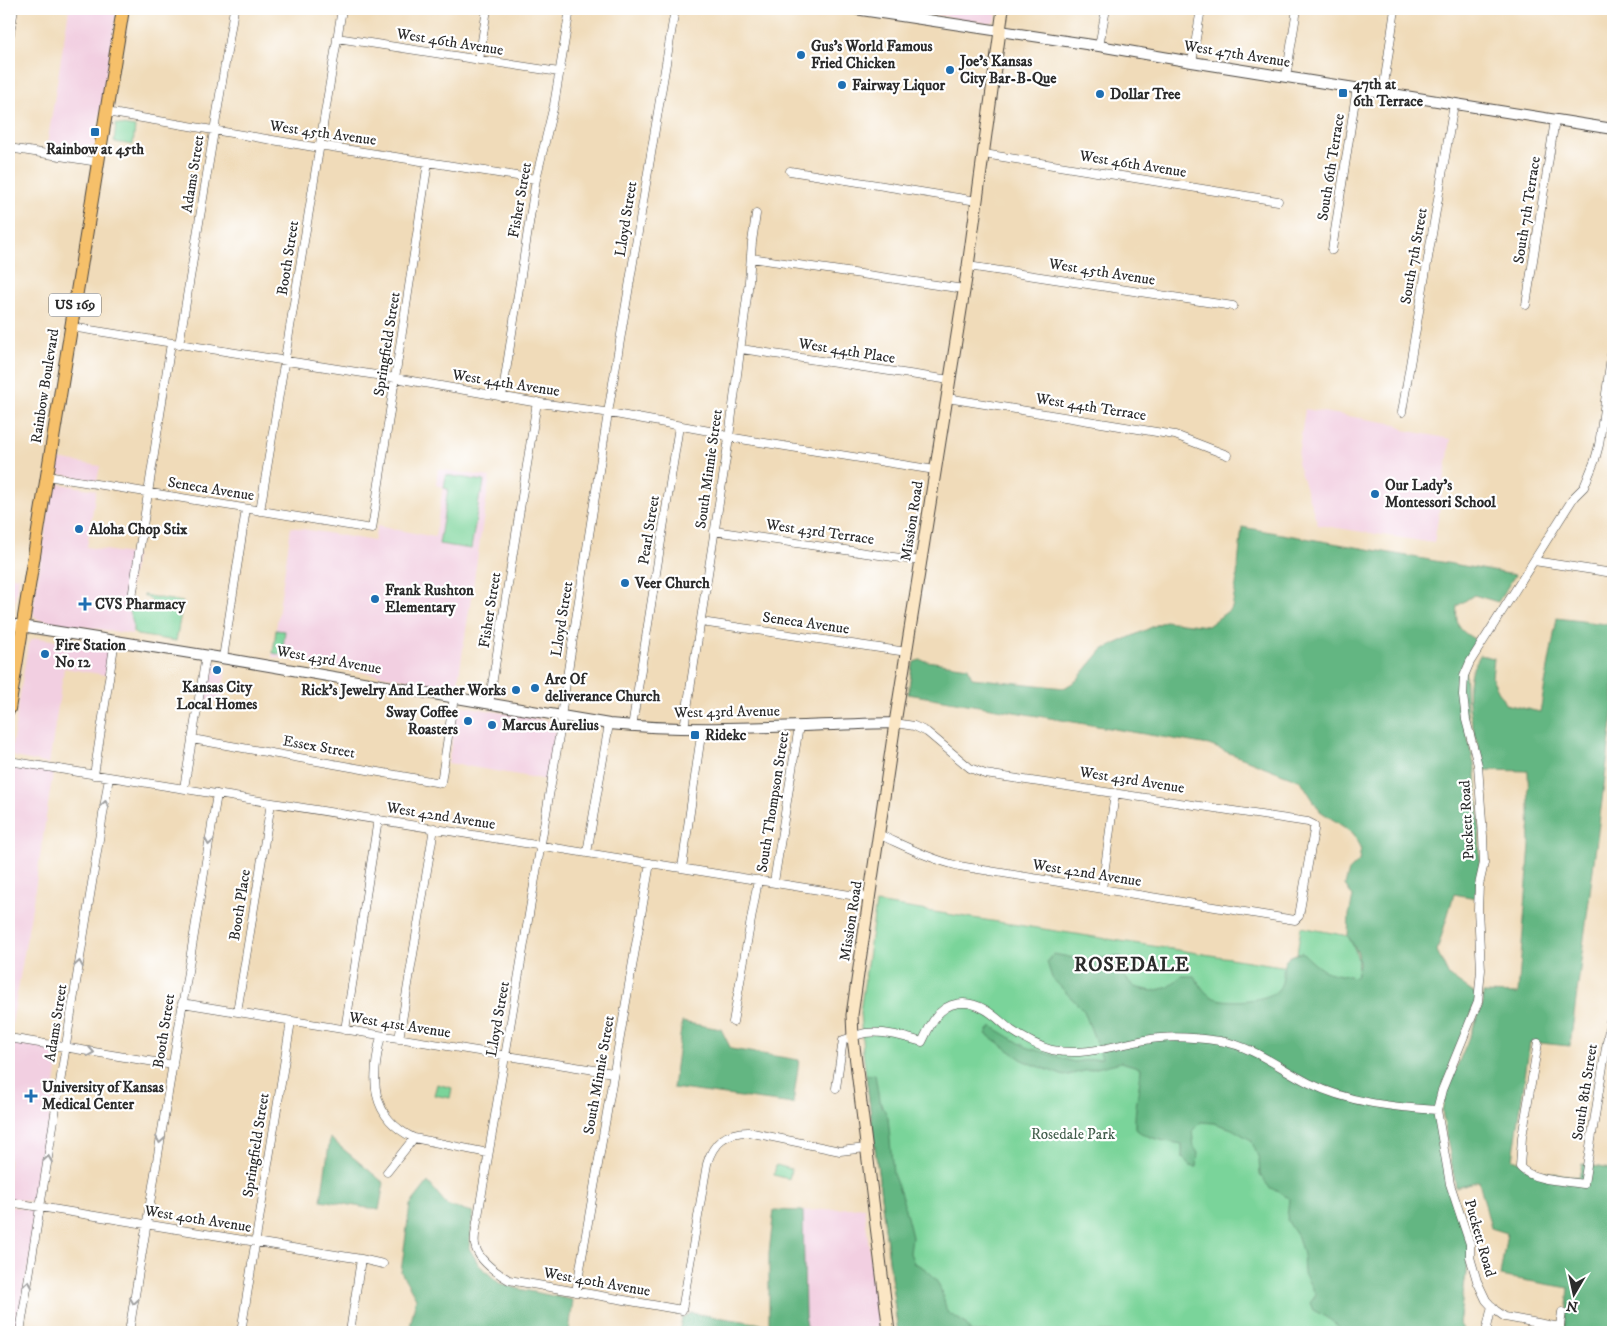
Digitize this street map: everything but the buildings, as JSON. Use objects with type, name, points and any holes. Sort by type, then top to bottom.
[{"type":"main road","name":"Rainbow Boulevard","points":[[9,709],[123,9]]},
{"type":"main road","name":"Mission Road","points":[[889,1332],[853,1038],[852,1015],[895,723],[968,266],[1003,9]]},
{"type":"street","points":[[9,39],[14,9]]},
{"type":"street","name":"Adams Street","points":[[132,598],[148,493],[214,131],[234,9]]},
{"type":"street","name":"Booth Street","points":[[260,511],[342,9]]},
{"type":"street","points":[[479,60],[487,9]]},
{"type":"street","name":"Fisher Street","points":[[502,397],[536,179],[554,106],[570,9]]},
{"type":"street","name":"Lloyd Street","points":[[484,1260],[478,1252],[475,1238],[562,717],[608,412],[674,9]]},
{"type":"street","name":"West 47th Avenue","points":[[855,9],[1099,46],[1613,129]]},
{"type":"street","points":[[1099,46],[1106,9]]},
{"type":"street","points":[[1192,62],[1201,9]]},
{"type":"street","points":[[1286,77],[1297,9]]},
{"type":"street","points":[[1383,92],[1395,9]]},
{"type":"street","name":"West 46th Avenue","points":[[337,38],[559,72]]},
{"type":"street","name":"South 6th Terrace","points":[[1332,250],[1357,87]]},
{"type":"street","name":"South 7th Street","points":[[1402,412],[1454,104]]},
{"type":"street","name":"West 45th Avenue","points":[[106,112],[314,147],[320,146],[536,179]]},
{"type":"street","name":"South 7th Terrace","points":[[1526,305],[1555,120]]},
{"type":"street","points":[[9,148],[98,162]]},
{"type":"street","name":"West 46th Avenue","points":[[984,154],[1278,201]]},
{"type":"street","name":"Springfield Street","points":[[372,529],[428,162]]},
{"type":"street","points":[[790,171],[977,201]]},
{"type":"street","name":"South Minnie Street","points":[[684,728],[741,349],[756,214]]},
{"type":"street","points":[[750,258],[964,289]]},
{"type":"street","name":"West 45th Avenue","points":[[968,266],[1233,306]]},
{"type":"street","name":"West 44th Avenue","points":[[71,327],[396,378],[502,397],[608,412],[715,432],[728,437],[936,470]]},
{"type":"street","name":"Puckett Road","points":[[1560,1330],[1505,1317],[1486,1300],[1476,1281],[1470,1257],[1470,1244],[1450,1184],[1437,1110],[1442,1090],[1478,1002],[1481,970],[1478,909],[1479,885],[1484,863],[1483,836],[1478,765],[1466,720],[1463,695],[1464,676],[1470,662],[1574,497],[1584,487],[1595,460],[1613,346]]},
{"type":"street","name":"West 44th Place","points":[[741,349],[950,380]]},
{"type":"street","name":"West 44th Terrace","points":[[947,398],[1175,435],[1227,455]]},
{"type":"street","name":"Fisher Street","points":[[490,704],[538,402]]},
{"type":"street","name":"Pearl Street","points":[[632,727],[679,426]]},
{"type":"street","name":"Seneca Avenue","points":[[47,476],[372,529]]},
{"type":"street","points":[[223,658],[246,509]]},
{"type":"street","name":"West 43rd Terrace","points":[[714,531],[921,561]]},
{"type":"street","points":[[1534,561],[1613,573]]},
{"type":"street","name":"Seneca Avenue","points":[[701,622],[907,652]]},
{"type":"street","name":"West 43rd Avenue","points":[[9,624],[223,658],[562,717],[632,727],[702,728],[895,723],[914,726],[927,732],[970,768],[985,774],[1308,822],[1314,825],[1300,916],[1295,920]]},
{"type":"street","points":[[94,775],[114,640]]},
{"type":"street","points":[[184,788],[206,656]]},
{"type":"street","name":"Essex Street","points":[[192,739],[441,783],[454,697]]},
{"type":"street","points":[[587,853],[609,724]]},
{"type":"street","name":"South Thompson Street","points":[[774,882],[799,726]]},
{"type":"street","points":[[682,868],[702,728]]},
{"type":"street","name":"West 42nd Avenue","points":[[9,761],[869,898]]},
{"type":"street","name":"Adams Street","points":[[20,1332],[109,777]]},
{"type":"street","points":[[1102,889],[1116,793]]},
{"type":"street","name":"Booth Street","points":[[129,1332],[217,794]]},
{"type":"street","name":"Booth Place","points":[[237,1012],[271,803]]},
{"type":"street","points":[[345,1030],[378,819]]},
{"type":"street","points":[[399,1039],[434,828]]},
{"type":"street","name":"West 42nd Avenue","points":[[880,835],[920,855],[959,866],[1295,920]]},
{"type":"street","name":"South Minnie Street","points":[[576,1292],[650,863]]},
{"type":"street","name":"South Thompson Street","points":[[732,1022],[758,880]]},
{"type":"street","name":"West 41st Avenue","points":[[182,1003],[613,1073]]},
{"type":"street","points":[[836,1088],[844,1039],[873,1033],[922,1042],[934,1018],[946,1006],[972,1003],[986,1009],[1010,1029],[1031,1042],[1051,1050],[1075,1052],[1112,1048],[1159,1038],[1215,1040],[1244,1047],[1310,1083],[1355,1100],[1437,1110]]},
{"type":"street","name":"South 8th Street","points":[[1538,1043],[1522,1137],[1520,1167],[1524,1172],[1532,1176],[1584,1184],[1613,1009]]},
{"type":"street","name":"Springfield Street","points":[[241,1332],[291,1021]]},
{"type":"street","points":[[381,1036],[374,1075],[375,1091],[384,1114],[396,1127],[414,1138],[488,1153]]},
{"type":"street","points":[[9,1038],[173,1065]]},
{"type":"street","name":"West 40th Avenue","points":[[484,1260],[501,1276],[509,1280],[682,1310],[707,1164],[709,1155],[717,1143],[736,1132],[748,1132],[840,1151],[866,1148]]},
{"type":"street","points":[[387,1172],[414,1138]]},
{"type":"street","name":"West 40th Avenue","points":[[9,1202],[383,1264]]},
{"type":"street","points":[[350,1332],[361,1259]]},
{"type":"street","points":[[1486,1332],[1492,1306]]},
{"type":"street","points":[[1560,1330],[1562,1312]]},
{"type":"shaded area","points":[[69,9],[117,9],[94,152],[89,157],[46,151]]},
{"type":"shaded area","points":[[899,9],[997,9],[996,18],[993,22],[987,23]]},
{"type":"shaded area","name":"Our Lady's Montessori School","points":[[1305,409],[1397,424],[1404,430],[1451,439],[1434,543],[1318,525],[1297,463]]},
{"type":"shaded area","points":[[57,459],[100,466],[97,481],[59,474],[56,470]]},
{"type":"shaded area","name":"Frank Rushton Elementary","points":[[438,469],[490,477],[457,688],[272,657],[291,527],[374,541],[377,526],[435,537],[443,487],[436,485]]},
{"type":"shaded area","points":[[60,484],[96,490],[87,547],[136,555],[128,596],[125,600],[133,623],[132,634],[39,620],[34,616],[33,609],[52,489],[54,485]]},
{"type":"shaded area","points":[[9,576],[19,577],[13,609],[9,613]]},
{"type":"shaded area","points":[[37,638],[105,647],[109,653],[106,675],[64,668],[49,764],[15,757],[11,751],[28,644],[31,640]]},
{"type":"shaded area","points":[[212,663],[226,666],[221,703],[202,700],[208,666]]},
{"type":"shaded area","points":[[458,705],[556,722],[548,780],[448,763]]},
{"type":"shaded area","points":[[15,766],[53,772],[10,1035],[9,769]]},
{"type":"shaded area","name":"University of Kansas Medical Center","points":[[9,1041],[57,1049],[60,1052],[37,1199],[34,1202],[9,1198]]},
{"type":"shaded area","points":[[9,1206],[33,1210],[38,1213],[17,1332],[9,1332]]},
{"type":"shaded area","points":[[864,1207],[880,1332],[808,1332],[805,1315],[803,1211]]},
{"type":"green space","points":[[116,124],[135,127],[133,145],[114,142]]},
{"type":"green space","points":[[446,475],[484,481],[471,549],[439,544],[448,489],[444,488]]},
{"type":"green space","points":[[1242,527],[1515,575],[1498,602],[1474,595],[1457,606],[1457,619],[1460,628],[1478,641],[1465,667],[1468,738],[1476,773],[1480,862],[1476,898],[1454,894],[1437,951],[1449,976],[1478,996],[1437,1110],[1450,1184],[1470,1244],[1459,1323],[1465,1332],[1343,1332],[1333,1322],[1313,1310],[1310,1303],[1316,1295],[1304,1274],[1303,1255],[1298,1237],[1287,1220],[1289,1198],[1269,1187],[1260,1175],[1259,1159],[1251,1140],[1232,1129],[1214,1123],[1201,1122],[1192,1131],[1194,1147],[1198,1153],[1197,1167],[1189,1166],[1182,1156],[1182,1144],[1163,1141],[1135,1129],[1135,1113],[1141,1068],[1121,1062],[1064,1076],[1024,1061],[986,1034],[991,1026],[1026,1047],[1074,1062],[1102,1058],[1084,1011],[1052,978],[1047,962],[1054,954],[1084,960],[1122,957],[1125,977],[1134,987],[1152,991],[1169,987],[1181,976],[1194,976],[1204,991],[1212,997],[1235,1001],[1264,997],[1277,991],[1282,982],[1285,962],[1290,956],[1302,952],[1326,971],[1356,977],[1359,964],[1358,953],[1348,936],[1349,915],[1353,897],[1345,885],[1349,871],[1359,861],[1361,847],[1353,833],[1320,811],[1301,781],[1209,745],[908,694],[912,666],[914,662],[920,660],[968,667],[972,678],[1064,688],[1076,681],[1102,650],[1165,621],[1208,626],[1232,608]]},
{"type":"green space","points":[[143,595],[183,602],[176,641],[137,635],[133,632],[133,623],[125,600],[130,605],[134,604],[149,610],[152,601]]},
{"type":"green space","points":[[1557,618],[1613,625],[1613,716],[1570,1046],[1530,1042],[1513,1159],[1526,1164],[1532,1170],[1579,1177],[1582,1164],[1611,1169],[1613,1173],[1613,1332],[1564,1332],[1569,1288],[1500,1276],[1507,1233],[1491,1228],[1479,1181],[1456,1187],[1442,1111],[1445,1095],[1483,1004],[1483,993],[1518,994],[1530,845],[1528,771],[1485,770],[1470,712],[1469,688],[1471,674],[1480,655],[1494,658],[1492,678],[1505,704],[1540,712]]},
{"type":"green space","points":[[276,630],[285,631],[282,655],[273,653]]},
{"type":"green space","name":"Rosedale Park","points":[[876,903],[1326,973],[1302,952],[1297,954],[1301,927],[1348,936],[1357,956],[1356,977],[1437,1110],[1450,1184],[1470,1244],[1459,1323],[1465,1332],[898,1332],[863,1052],[860,1012]]},
{"type":"green space","points":[[682,1022],[721,1029],[731,1049],[799,1060],[793,1104],[673,1088]]},
{"type":"green space","points":[[875,1074],[879,1100],[888,1117],[893,1174],[902,1197],[912,1237],[910,1253],[914,1263],[922,1267],[937,1282],[947,1312],[965,1323],[971,1332],[898,1332],[866,1075]]},
{"type":"green space","points":[[437,1084],[452,1088],[450,1098],[434,1095]]},
{"type":"green space","points":[[330,1138],[384,1183],[379,1210],[321,1200]]},
{"type":"green space","points":[[776,1165],[791,1169],[789,1179],[774,1175]]},
{"type":"green space","points":[[428,1182],[448,1206],[473,1212],[469,1248],[479,1265],[499,1283],[573,1300],[569,1332],[409,1332],[416,1298],[401,1272],[410,1205]]},
{"type":"green space","points":[[774,1210],[803,1211],[805,1315],[808,1332],[679,1332],[682,1318],[691,1313],[769,1325],[769,1253]]},
{"type":"place","name":"Gus's World Famous Fried Chicken","points":[[801,55]]},
{"type":"place","name":"Joe's Kansas City Bar-B-Que","points":[[950,70]]},
{"type":"place","name":"Fairway Liquor","points":[[842,85]]},
{"type":"place","name":"47th at 6th Terrace","points":[[1343,93]]},
{"type":"place","name":"Dollar Tree","points":[[1100,94]]},
{"type":"place","name":"Rainbow at 45th","points":[[95,132]]},
{"type":"place","name":"Our Lady's Montessori School","points":[[1375,494]]},
{"type":"place","name":"Aloha Chop Stix","points":[[79,529]]},
{"type":"place","name":"Veer Church","points":[[625,583]]},
{"type":"place","name":"Frank Rushton Elementary","points":[[375,599]]},
{"type":"place","name":"CVS Pharmacy","points":[[85,604]]},
{"type":"place","name":"Fire Station No 12","points":[[45,654]]},
{"type":"place","name":"Kansas City Local Homes","points":[[217,670]]},
{"type":"place","name":"Arc Of deliverance Church","points":[[535,688]]},
{"type":"place","name":"Rick's Jewelry And Leather Works","points":[[516,690]]},
{"type":"place","name":"Sway Coffee Roasters","points":[[468,721]]},
{"type":"place","name":"Marcus Aurelius","points":[[492,725]]},
{"type":"place","name":"Ridekc","points":[[695,735]]},
{"type":"place","name":"University of Kansas Medical Center","points":[[31,1096]]},
{"type":"district","name":"ROSEDALE","points":[[1132,965]]}]
